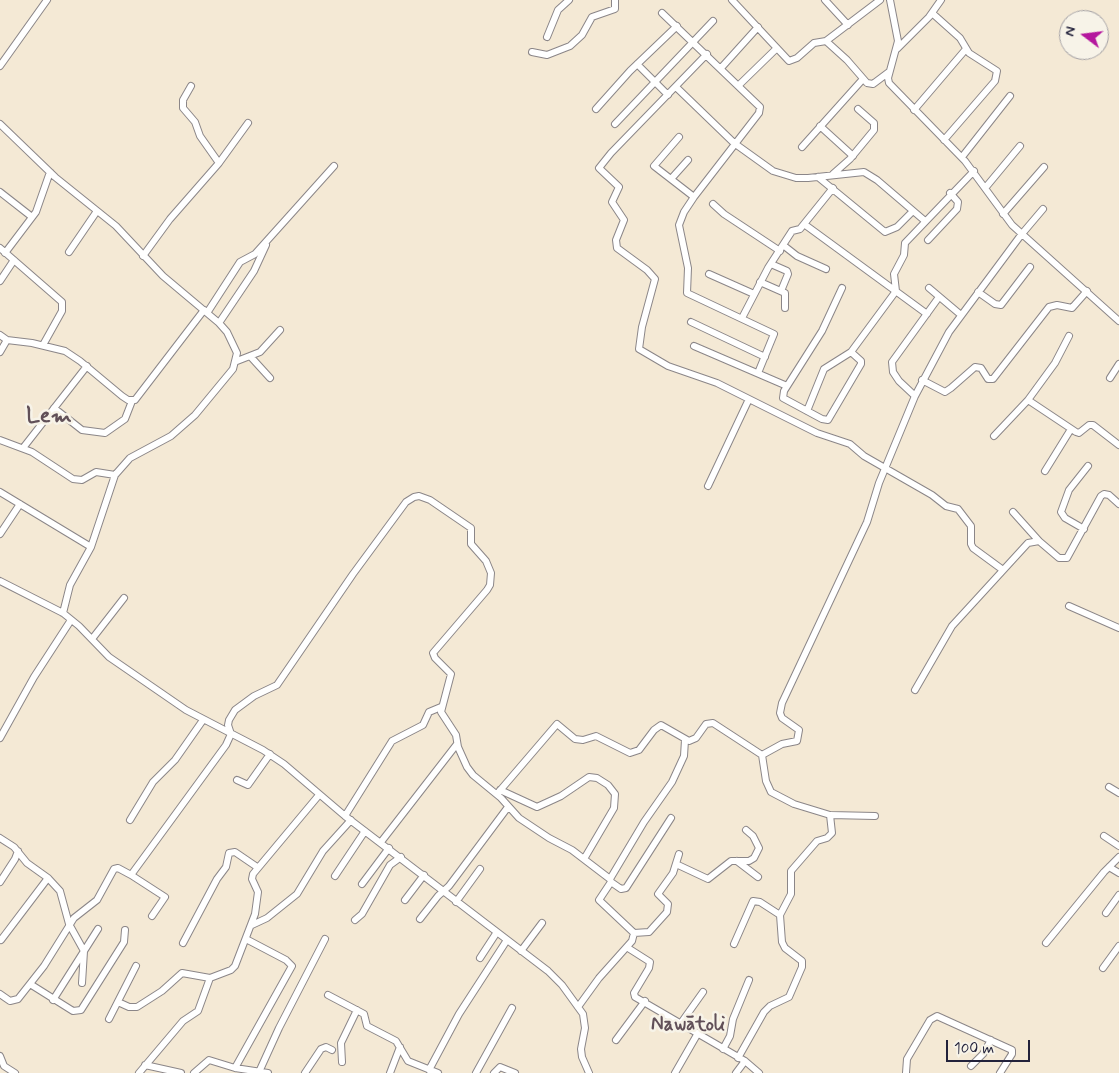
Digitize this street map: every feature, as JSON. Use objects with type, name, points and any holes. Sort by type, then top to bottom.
[{"type":"street","points":[[0,66],[47,0]]},
{"type":"street","points":[[547,37],[558,10],[569,0]]},
{"type":"street","points":[[532,52],[547,55],[570,46],[582,35],[592,17],[615,9],[615,0]]},
{"type":"street","points":[[732,0],[787,60],[792,61],[814,44],[826,41],[880,0]]},
{"type":"street","points":[[825,0],[848,25]]},
{"type":"street","points":[[890,0],[897,49]]},
{"type":"street","points":[[941,0],[932,13],[897,49],[889,72],[889,83],[962,157],[986,187],[1003,214],[1021,234],[1118,318]]},
{"type":"street","points":[[662,13],[739,85],[758,104],[760,110],[694,197],[679,224],[688,268],[688,293],[774,334],[758,373]]},
{"type":"street","points":[[932,13],[960,38],[966,49],[975,58],[997,71],[997,77],[944,140]]},
{"type":"street","points":[[615,124],[713,21]]},
{"type":"street","points":[[596,109],[677,26]]},
{"type":"street","points":[[721,68],[758,27]]},
{"type":"street","points":[[826,41],[847,60],[867,83],[873,84],[889,72]]},
{"type":"street","points":[[739,85],[776,48]]},
{"type":"street","points":[[914,110],[966,49]]},
{"type":"street","points":[[707,54],[611,153],[599,168],[619,186],[612,202],[624,220],[616,240],[617,248],[648,270],[655,279],[642,327],[639,349],[668,366],[717,383],[817,434],[850,444],[864,456],[932,494],[946,506],[961,512],[971,526],[971,544],[973,548],[1003,570]]},
{"type":"street","points":[[638,64],[668,95]]},
{"type":"street","points":[[802,147],[862,79]]},
{"type":"street","points":[[191,86],[182,104],[219,163]]},
{"type":"street","points":[[676,87],[734,143],[757,161],[784,176],[796,178],[818,177],[856,172],[870,174],[925,221]]},
{"type":"street","points":[[962,157],[1010,96]]},
{"type":"street","points":[[833,174],[853,156],[875,127],[858,109]]},
{"type":"street","points":[[143,256],[184,202],[219,163],[248,123]]},
{"type":"street","points":[[0,124],[50,172],[131,241],[163,276],[219,323],[234,343],[238,353],[233,369],[183,427],[130,458],[115,475],[92,547],[66,596],[63,613]]},
{"type":"street","points":[[820,126],[853,156]]},
{"type":"street","points":[[679,137],[654,166],[694,197]]},
{"type":"street","points":[[986,187],[1020,146]]},
{"type":"street","points":[[671,179],[688,160]]},
{"type":"street","points":[[54,408],[82,430],[105,433],[125,419],[132,401],[139,398],[206,311],[236,267],[255,254],[334,166]]},
{"type":"street","points":[[1003,214],[1044,167]]},
{"type":"street","points":[[807,411],[824,369],[851,352],[896,290],[894,274],[904,255],[906,243],[950,193],[974,171]]},
{"type":"street","points":[[43,345],[62,311],[62,302],[3,250],[32,217],[41,202],[50,172]]},
{"type":"street","points":[[818,177],[885,232],[897,227],[914,211]]},
{"type":"street","points":[[742,318],[760,282],[792,232],[800,229],[833,188]]},
{"type":"street","points":[[0,192],[32,217]]},
{"type":"street","points":[[928,240],[957,209],[958,202],[950,193]]},
{"type":"street","points":[[714,204],[724,214],[782,248],[826,269]]},
{"type":"street","points":[[762,755],[782,744],[796,741],[799,730],[782,718],[780,713],[782,703],[864,529],[885,468],[922,380],[949,332],[961,315],[1021,234],[1043,209]]},
{"type":"street","points":[[69,252],[97,211]]},
{"type":"street","points":[[804,224],[927,314]]},
{"type":"street","points":[[219,323],[254,271],[267,241]]},
{"type":"street","points":[[0,280],[14,260]]},
{"type":"street","points":[[771,264],[788,271],[781,291]]},
{"type":"street","points":[[978,292],[995,304],[1001,305],[1030,267]]},
{"type":"street","points":[[709,274],[754,294]]},
{"type":"street","points":[[760,282],[787,294],[785,308]]},
{"type":"street","points":[[842,288],[822,331],[786,386],[783,398],[825,420],[830,417],[842,393],[861,364],[861,361],[851,352]]},
{"type":"street","points":[[929,288],[961,315]]},
{"type":"street","points":[[922,380],[945,392],[975,367],[981,368],[988,379],[993,378],[1049,307],[1057,304],[1072,308],[1087,291]]},
{"type":"street","points":[[915,396],[899,381],[894,372],[892,362],[939,297]]},
{"type":"street","points":[[691,322],[765,357]]},
{"type":"street","points":[[237,361],[260,352],[280,330]]},
{"type":"street","points":[[0,335],[7,340],[43,345],[65,351],[87,366],[116,391],[132,401]]},
{"type":"street","points":[[994,436],[1028,400],[1055,363],[1070,336]]},
{"type":"street","points":[[0,352],[7,340]]},
{"type":"street","points":[[694,346],[786,386]]},
{"type":"street","points":[[250,356],[270,378]]},
{"type":"street","points":[[1110,378],[1119,364]]},
{"type":"street","points":[[23,448],[87,366]]},
{"type":"street","points":[[708,486],[749,399]]},
{"type":"street","points":[[1028,400],[1079,433],[1089,425],[1093,425],[1119,445]]},
{"type":"street","points":[[1045,471],[1072,429]]},
{"type":"street","points":[[0,440],[23,448],[73,480],[82,480],[96,472],[115,475]]},
{"type":"street","points":[[1084,529],[1065,518],[1061,512],[1068,490],[1088,466]]},
{"type":"street","points":[[1114,498],[1119,491]]},
{"type":"street","points":[[0,492],[92,547]]},
{"type":"street","points":[[1013,512],[1039,541],[1060,558],[1067,558],[1101,496],[1106,494],[1114,498],[1119,504]]},
{"type":"street","points":[[131,876],[226,745],[231,734],[228,725],[235,710],[254,696],[277,685],[353,574],[406,502],[414,497],[430,500],[471,528],[471,544],[486,561],[491,579],[487,590],[446,640],[434,650],[435,658],[451,674],[441,707],[443,717],[456,735],[470,771],[498,792],[537,807],[561,796],[589,777],[598,778],[608,785],[614,794],[614,808],[584,859]]},
{"type":"street","points":[[0,534],[20,504]]},
{"type":"street","points":[[915,690],[952,626],[1028,543],[1039,541]]},
{"type":"street","points":[[0,581],[63,613],[116,662],[203,720],[270,754],[344,816],[401,857],[456,902],[556,978],[578,1007],[585,1020],[580,1049],[589,1073]]},
{"type":"street","points":[[92,639],[124,598]]},
{"type":"street","points":[[1069,606],[1119,628]]},
{"type":"street","points":[[0,738],[34,676],[71,620]]},
{"type":"street","points":[[344,816],[392,741],[423,725],[429,712],[441,707]]},
{"type":"street","points":[[130,820],[153,782],[175,760],[203,720]]},
{"type":"street","points":[[498,792],[557,724],[575,739],[582,740],[596,736],[630,753],[639,750],[658,726],[665,727],[685,740],[693,740],[706,724],[713,723],[762,755],[766,781],[771,792],[794,804],[830,814],[875,816]]},
{"type":"street","points":[[679,854],[671,876],[658,894],[668,904],[668,912],[648,932],[634,933],[599,900],[640,827],[672,782],[684,756],[685,740]]},
{"type":"street","points":[[381,842],[458,744]]},
{"type":"street","points":[[236,780],[248,785],[270,754]]},
{"type":"street","points":[[1109,786],[1119,793]]},
{"type":"street","points":[[498,792],[508,807],[533,828],[572,850],[621,889],[626,888],[671,818]]},
{"type":"street","points":[[118,1002],[129,1007],[137,1007],[162,992],[182,973],[210,978],[231,970],[252,925],[258,892],[252,879],[257,867],[279,844],[319,795]]},
{"type":"street","points":[[420,918],[444,892],[508,807]]},
{"type":"street","points":[[738,1058],[764,1012],[770,1006],[789,997],[802,967],[802,961],[785,948],[782,942],[780,916],[791,894],[791,871],[817,842],[830,836],[832,825],[830,814]]},
{"type":"street","points":[[252,925],[267,918],[297,894],[323,851],[351,820]]},
{"type":"street","points":[[676,864],[700,877],[708,879],[727,863],[735,860],[749,861],[758,852],[757,842],[746,830]]},
{"type":"street","points":[[335,876],[365,831]]},
{"type":"street","points":[[1104,836],[1119,846]]},
{"type":"street","points":[[0,838],[18,851],[26,863],[48,878],[60,890],[70,924],[84,952],[82,983]]},
{"type":"street","points":[[362,884],[389,848]]},
{"type":"street","points":[[0,882],[18,851]]},
{"type":"street","points":[[183,944],[217,879],[226,867],[229,853],[235,852],[257,867]]},
{"type":"street","points":[[355,920],[361,916],[390,864],[401,857]]},
{"type":"street","points":[[1046,944],[1119,857]]},
{"type":"street","points":[[735,860],[758,876]]},
{"type":"street","points":[[1109,867],[1119,873]]},
{"type":"street","points":[[0,994],[14,1001],[30,984],[70,924],[79,913],[97,900],[116,868],[165,897],[152,916]]},
{"type":"street","points":[[456,902],[480,869]]},
{"type":"street","points":[[405,900],[424,875]]},
{"type":"street","points":[[1,940],[48,878]]},
{"type":"street","points":[[1106,913],[1119,895]]},
{"type":"street","points":[[734,944],[753,901],[760,902],[780,916]]},
{"type":"street","points":[[522,951],[542,923]]},
{"type":"street","points":[[53,1000],[98,929]]},
{"type":"street","points":[[30,984],[73,1011],[81,1010],[124,942],[125,930]]},
{"type":"street","points":[[480,958],[497,932]]},
{"type":"street","points":[[578,1007],[599,978],[628,948],[634,938],[634,933]]},
{"type":"street","points":[[235,1068],[292,966],[286,960],[246,939]]},
{"type":"street","points":[[259,1072],[279,1028],[325,939]]},
{"type":"street","points":[[429,1070],[459,1014],[507,940]]},
{"type":"street","points":[[1103,968],[1119,946]]},
{"type":"street","points":[[628,948],[650,962],[634,995],[745,1061],[759,1073]]},
{"type":"street","points":[[110,1019],[136,966]]},
{"type":"street","points":[[139,1073],[183,1021],[198,1011],[210,978]]},
{"type":"street","points":[[723,1049],[730,1036],[733,1019],[749,980]]},
{"type":"street","points":[[681,1023],[703,992]]},
{"type":"street","points":[[328,995],[366,1016],[367,1026],[389,1036],[400,1047],[408,1061],[438,1073]]},
{"type":"street","points":[[616,1040],[644,1001]]},
{"type":"street","points":[[476,1073],[512,1008]]},
{"type":"street","points":[[342,1062],[341,1043],[357,1010]]},
{"type":"street","points":[[906,1073],[907,1059],[933,1017],[936,1016],[1008,1048],[1012,1054],[1000,1073]]},
{"type":"street","points":[[675,1073],[698,1033]]},
{"type":"street","points":[[971,1066],[983,1054],[992,1040]]},
{"type":"street","points":[[305,1073],[321,1049],[326,1047],[332,1050]]},
{"type":"street","points":[[390,1073],[400,1047]]},
{"type":"street","points":[[0,1056],[4,1066],[15,1073]]},
{"type":"street","points":[[194,1073],[209,1060],[235,1068],[268,1073]]},
{"type":"street","points":[[736,1073],[745,1061]]},
{"type":"street","points":[[145,1065],[181,1073]]},
{"type":"street","points":[[494,1073],[500,1067],[514,1073]]},
{"type":"district","name":"Lem","points":[[49,417]]},
{"type":"district","name":"Nawātoli","points":[[688,1026]]}]
